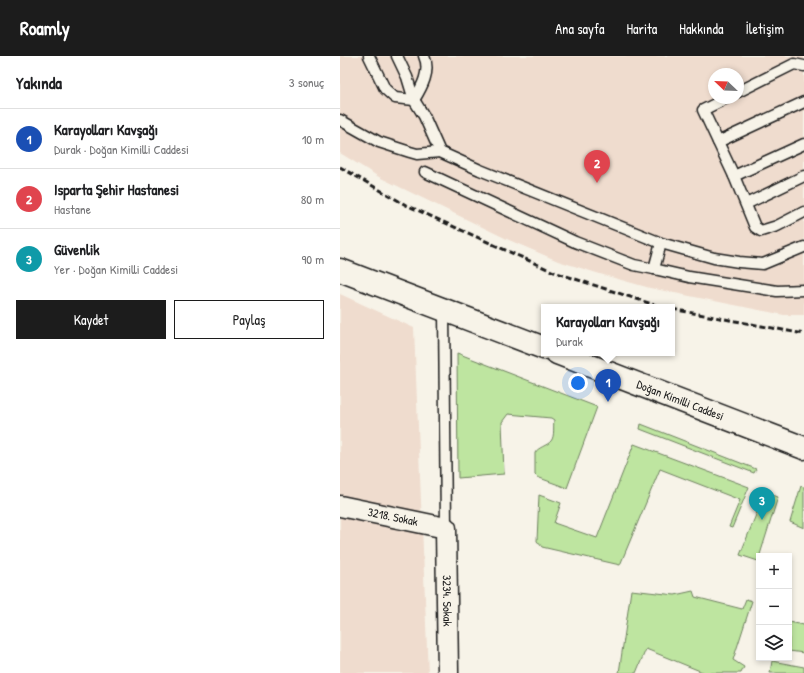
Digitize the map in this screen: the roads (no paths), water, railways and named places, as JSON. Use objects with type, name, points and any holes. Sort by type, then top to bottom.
[{"type":"main road","points":[[340,270],[541,347]]},
{"type":"main road","name":"Doğan Kimilli Caddesi","points":[[565,356],[804,448]]},
{"type":"street","name":"3218. Sokak","points":[[340,506],[446,528]]},
{"type":"street","name":"3234. Sokak","points":[[446,528],[448,673]]},
{"type":"lane","points":[[369,56],[385,89],[395,98],[414,100]]},
{"type":"lane","points":[[397,56],[407,77],[414,100],[424,116],[440,152]]},
{"type":"lane","points":[[414,100],[423,84],[427,71],[424,56]]},
{"type":"lane","points":[[744,89],[794,64],[804,66]]},
{"type":"lane","points":[[718,142],[804,102]]},
{"type":"lane","points":[[715,104],[703,110],[734,176],[755,227],[761,231],[777,226],[804,212]]},
{"type":"lane","points":[[340,120],[379,142],[417,154],[440,152],[480,170],[661,243],[714,258],[763,264],[804,247]]},
{"type":"lane","points":[[734,176],[804,144]]},
{"type":"lane","points":[[425,172],[575,242],[634,265],[689,277],[777,291],[804,290]]},
{"type":"lane","points":[[746,204],[804,176]]},
{"type":"lane","points":[[654,269],[661,243]]},
{"type":"lane","points":[[444,310],[446,528]]},
{"type":"railway","points":[[340,167],[406,205],[554,272],[652,304]]},
{"type":"railway","points":[[675,310],[804,334]]},
{"type":"place","name":"Isparta Şehir Hastanesi","points":[[597,183]]},
{"type":"place","name":"Karayolları Kavşağı","points":[[608,402]]},
{"type":"place","name":"Güvenlik","points":[[762,520]]}]
